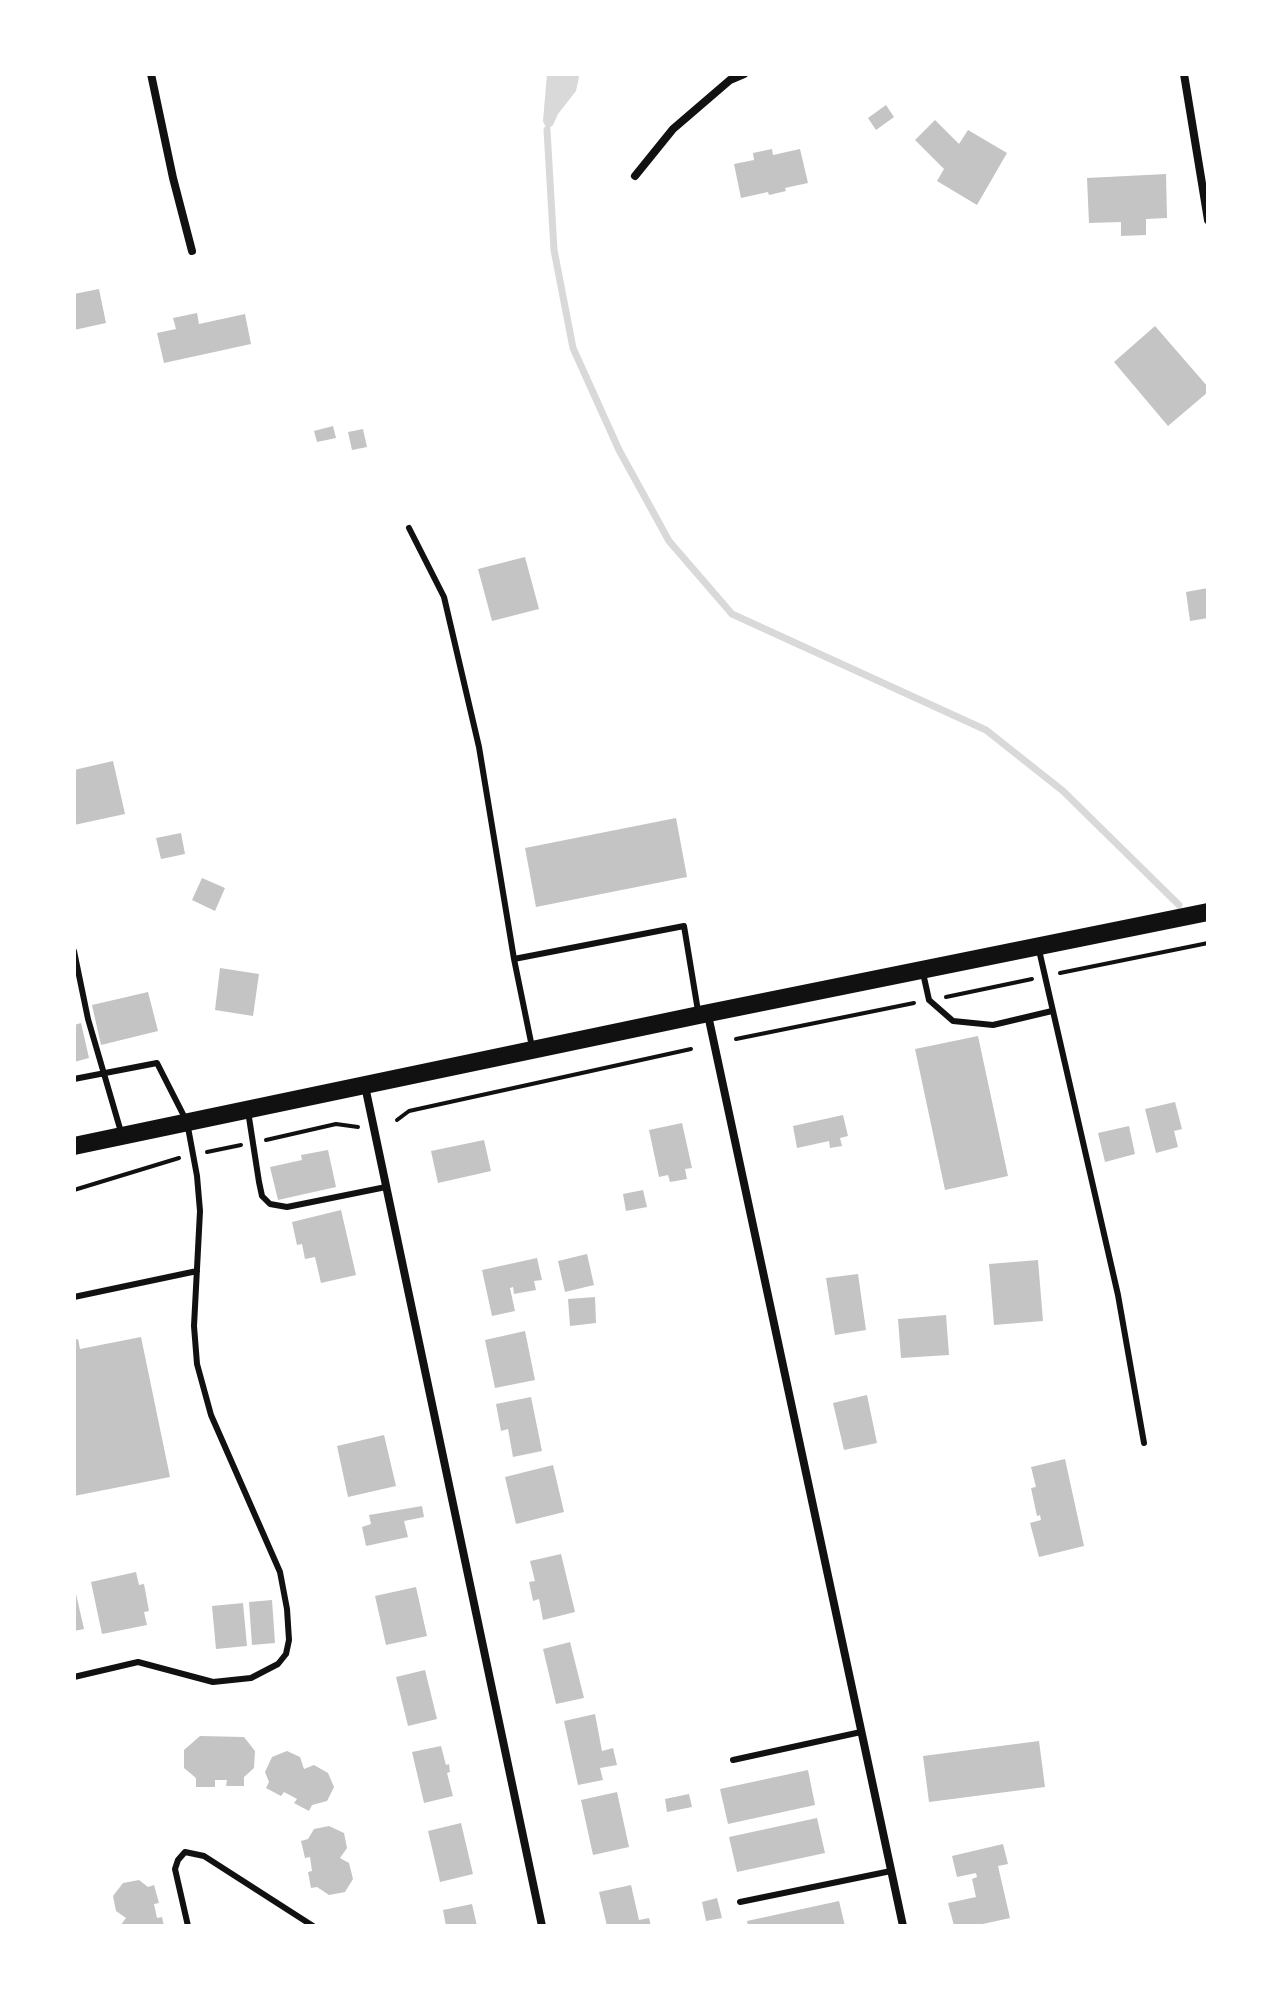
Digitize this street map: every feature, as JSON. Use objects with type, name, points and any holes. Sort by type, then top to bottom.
[{"type":"main road","points":[[74,1146],[1208,912]]},
{"type":"street","points":[[151,74],[192,251]]},
{"type":"street","points":[[635,176],[673,129],[730,80],[744,74]]},
{"type":"street","points":[[1184,74],[1208,220]]},
{"type":"street","points":[[703,1014],[903,1926]]},
{"type":"street","points":[[365,1085],[542,1926]]},
{"type":"lane","points":[[409,528],[444,597],[479,747],[514,959],[533,1050]]},
{"type":"lane","points":[[514,959],[684,926],[703,1014]]},
{"type":"lane","points":[[1038,946],[1118,1295],[1144,1443]]},
{"type":"lane","points":[[74,951],[88,1019],[122,1136]]},
{"type":"lane","points":[[923,970],[929,1000],[953,1021],[993,1025],[1052,1011]]},
{"type":"lane","points":[[74,1079],[157,1063],[187,1122],[200,1211],[194,1326],[197,1364],[211,1415],[280,1572],[287,1609],[286,1654],[265,1673],[233,1681],[213,1682],[138,1662],[74,1677]]},
{"type":"lane","points":[[248,1110],[262,1196],[275,1206],[287,1207],[386,1187]]},
{"type":"lane","points":[[74,1297],[197,1271]]},
{"type":"lane","points":[[733,1760],[861,1732]]},
{"type":"lane","points":[[188,1926],[175,1869],[185,1852],[204,1856],[313,1926]]},
{"type":"lane","points":[[740,1902],[891,1871]]},
{"type":"path","points":[[736,1039],[1208,943]]},
{"type":"path","points":[[397,1120],[409,1111],[691,1049]]},
{"type":"path","points":[[74,1190],[162,1162],[336,1124],[362,1129]]},
{"type":"shaded area","points":[[547,74],[579,74],[579,77],[576,91],[547,130],[543,121]]},
{"type":"building","points":[[886,105],[894,117],[876,130],[868,118]]},
{"type":"building","points":[[935,120],[959,144],[968,130],[1007,153],[977,205],[937,181],[944,169],[915,140]]},
{"type":"building","points":[[772,149],[773,155],[800,149],[808,183],[769,195],[768,192],[741,198],[734,164],[754,160],[753,153]]},
{"type":"building","points":[[1166,174],[1167,218],[1146,219],[1146,235],[1121,236],[1121,222],[1089,223],[1087,178]]},
{"type":"building","points":[[99,289],[106,323],[74,330],[74,294]]},
{"type":"building","points":[[197,313],[199,324],[245,314],[251,344],[164,363],[157,333],[176,329],[173,318]]},
{"type":"building","points":[[1155,326],[1208,387],[1208,392],[1168,426],[1114,362]]},
{"type":"building","points":[[333,426],[336,438],[317,442],[314,431]]},
{"type":"building","points":[[363,429],[367,447],[352,450],[348,432]]},
{"type":"building","points":[[525,557],[539,609],[492,621],[478,569]]},
{"type":"building","points":[[1208,588],[1208,618],[1190,621],[1186,592]]},
{"type":"building","points":[[113,761],[125,814],[74,825],[74,770]]},
{"type":"building","points":[[676,818],[687,877],[536,907],[525,848]]},
{"type":"building","points":[[181,833],[185,854],[161,859],[156,838]]},
{"type":"building","points":[[202,878],[225,888],[215,911],[192,900]]},
{"type":"building","points":[[220,968],[259,974],[253,1016],[215,1010]]},
{"type":"building","points":[[148,992],[158,1031],[101,1045],[92,1005]]},
{"type":"building","points":[[81,1023],[89,1058],[74,1062],[74,1025]]},
{"type":"building","points":[[978,1036],[1008,1176],[945,1190],[915,1049]]},
{"type":"building","points":[[1175,1102],[1182,1129],[1174,1131],[1178,1147],[1156,1153],[1145,1109]]},
{"type":"building","points":[[843,1115],[848,1136],[840,1138],[842,1146],[830,1148],[829,1141],[797,1148],[793,1126]]},
{"type":"building","points":[[682,1123],[692,1168],[685,1169],[687,1179],[670,1182],[668,1175],[659,1177],[649,1130]]},
{"type":"building","points":[[1129,1126],[1135,1154],[1105,1162],[1098,1133]]},
{"type":"building","points":[[484,1140],[491,1171],[438,1183],[431,1151]]},
{"type":"building","points":[[328,1150],[336,1187],[278,1200],[270,1167],[302,1160],[301,1155]]},
{"type":"building","points":[[643,1190],[647,1207],[626,1211],[623,1194]]},
{"type":"building","points":[[341,1210],[356,1275],[321,1283],[315,1257],[305,1259],[302,1244],[297,1245],[292,1222]]},
{"type":"building","points":[[587,1254],[594,1285],[565,1292],[558,1261]]},
{"type":"building","points":[[537,1258],[542,1280],[534,1281],[536,1290],[514,1294],[513,1287],[510,1288],[515,1311],[492,1316],[482,1270]]},
{"type":"building","points":[[1038,1260],[1043,1321],[994,1325],[989,1264]]},
{"type":"building","points":[[858,1274],[866,1330],[835,1335],[826,1278]]},
{"type":"building","points":[[595,1297],[596,1323],[570,1326],[568,1299]]},
{"type":"building","points":[[946,1315],[949,1355],[901,1358],[898,1319]]},
{"type":"building","points":[[525,1331],[535,1380],[495,1388],[485,1340]]},
{"type":"building","points":[[141,1337],[170,1477],[74,1496],[74,1340],[78,1339],[80,1349]]},
{"type":"building","points":[[867,1395],[877,1443],[844,1450],[833,1403]]},
{"type":"building","points":[[531,1397],[542,1451],[513,1457],[508,1429],[501,1431],[496,1404]]},
{"type":"building","points":[[384,1435],[396,1486],[348,1497],[337,1446]]},
{"type":"building","points":[[1065,1459],[1084,1546],[1039,1557],[1030,1523],[1041,1520],[1040,1515],[1037,1516],[1031,1488],[1036,1487],[1031,1467]]},
{"type":"building","points":[[553,1465],[564,1512],[516,1524],[505,1477]]},
{"type":"building","points":[[422,1506],[424,1517],[404,1521],[408,1537],[366,1546],[362,1527],[371,1524],[369,1515]]},
{"type":"building","points":[[561,1554],[575,1612],[543,1620],[539,1599],[533,1601],[529,1582],[535,1581],[530,1561]]},
{"type":"building","points":[[136,1572],[139,1585],[144,1584],[149,1611],[144,1612],[147,1625],[102,1634],[91,1582]]},
{"type":"building","points":[[74,1585],[84,1629],[74,1631]]},
{"type":"building","points":[[416,1587],[427,1636],[386,1645],[375,1596]]},
{"type":"building","points":[[272,1600],[275,1643],[252,1645],[249,1602]]},
{"type":"building","points":[[243,1603],[247,1646],[216,1649],[212,1606]]},
{"type":"building","points":[[570,1642],[584,1698],[556,1704],[543,1649]]},
{"type":"building","points":[[425,1670],[437,1719],[408,1726],[396,1677]]},
{"type":"building","points":[[595,1714],[602,1751],[613,1748],[617,1765],[600,1768],[603,1780],[578,1785],[564,1721]]},
{"type":"building","points":[[200,1736],[244,1737],[255,1751],[254,1768],[244,1777],[244,1786],[226,1786],[227,1780],[215,1780],[215,1787],[196,1787],[196,1778],[184,1768],[184,1750]]},
{"type":"building","points":[[1039,1741],[1045,1787],[929,1802],[923,1756]]},
{"type":"building","points":[[441,1746],[446,1765],[449,1764],[450,1772],[447,1773],[453,1796],[424,1803],[412,1752]]},
{"type":"building","points":[[287,1751],[300,1757],[304,1769],[314,1765],[328,1773],[334,1787],[327,1801],[312,1805],[309,1811],[294,1803],[297,1799],[284,1792],[281,1796],[266,1788],[269,1782],[265,1772],[272,1757]]},
{"type":"building","points":[[808,1770],[815,1805],[728,1824],[720,1789]]},
{"type":"building","points":[[617,1792],[629,1847],[593,1855],[581,1800]]},
{"type":"building","points":[[689,1794],[692,1807],[667,1812],[665,1799]]},
{"type":"building","points":[[817,1818],[825,1853],[737,1872],[729,1837]]},
{"type":"building","points":[[461,1823],[473,1874],[440,1882],[428,1831]]},
{"type":"building","points":[[329,1826],[344,1833],[347,1848],[340,1858],[349,1863],[353,1879],[345,1892],[329,1895],[317,1887],[311,1888],[308,1872],[312,1871],[310,1857],[305,1858],[301,1841],[308,1839],[314,1829]]},
{"type":"building","points":[[1003,1844],[1008,1864],[998,1866],[1010,1918],[974,1926],[954,1926],[948,1903],[976,1897],[972,1879],[977,1877],[976,1873],[957,1877],[952,1856]]},
{"type":"building","points":[[139,1880],[148,1887],[154,1885],[159,1903],[154,1904],[157,1918],[162,1917],[164,1926],[120,1926],[126,1918],[116,1911],[113,1896],[123,1883]]},
{"type":"building","points":[[631,1885],[639,1920],[649,1918],[651,1926],[607,1926],[599,1892]]},
{"type":"building","points":[[717,1898],[722,1918],[706,1921],[702,1902]]},
{"type":"building","points":[[839,1901],[845,1926],[748,1926],[747,1921]]},
{"type":"building","points":[[472,1904],[477,1926],[446,1926],[443,1910]]},
{"type":"waterway","points":[[547,130],[554,250],[573,348],[619,450],[669,541],[732,614],[986,730],[1063,791],[1179,905]]}]
